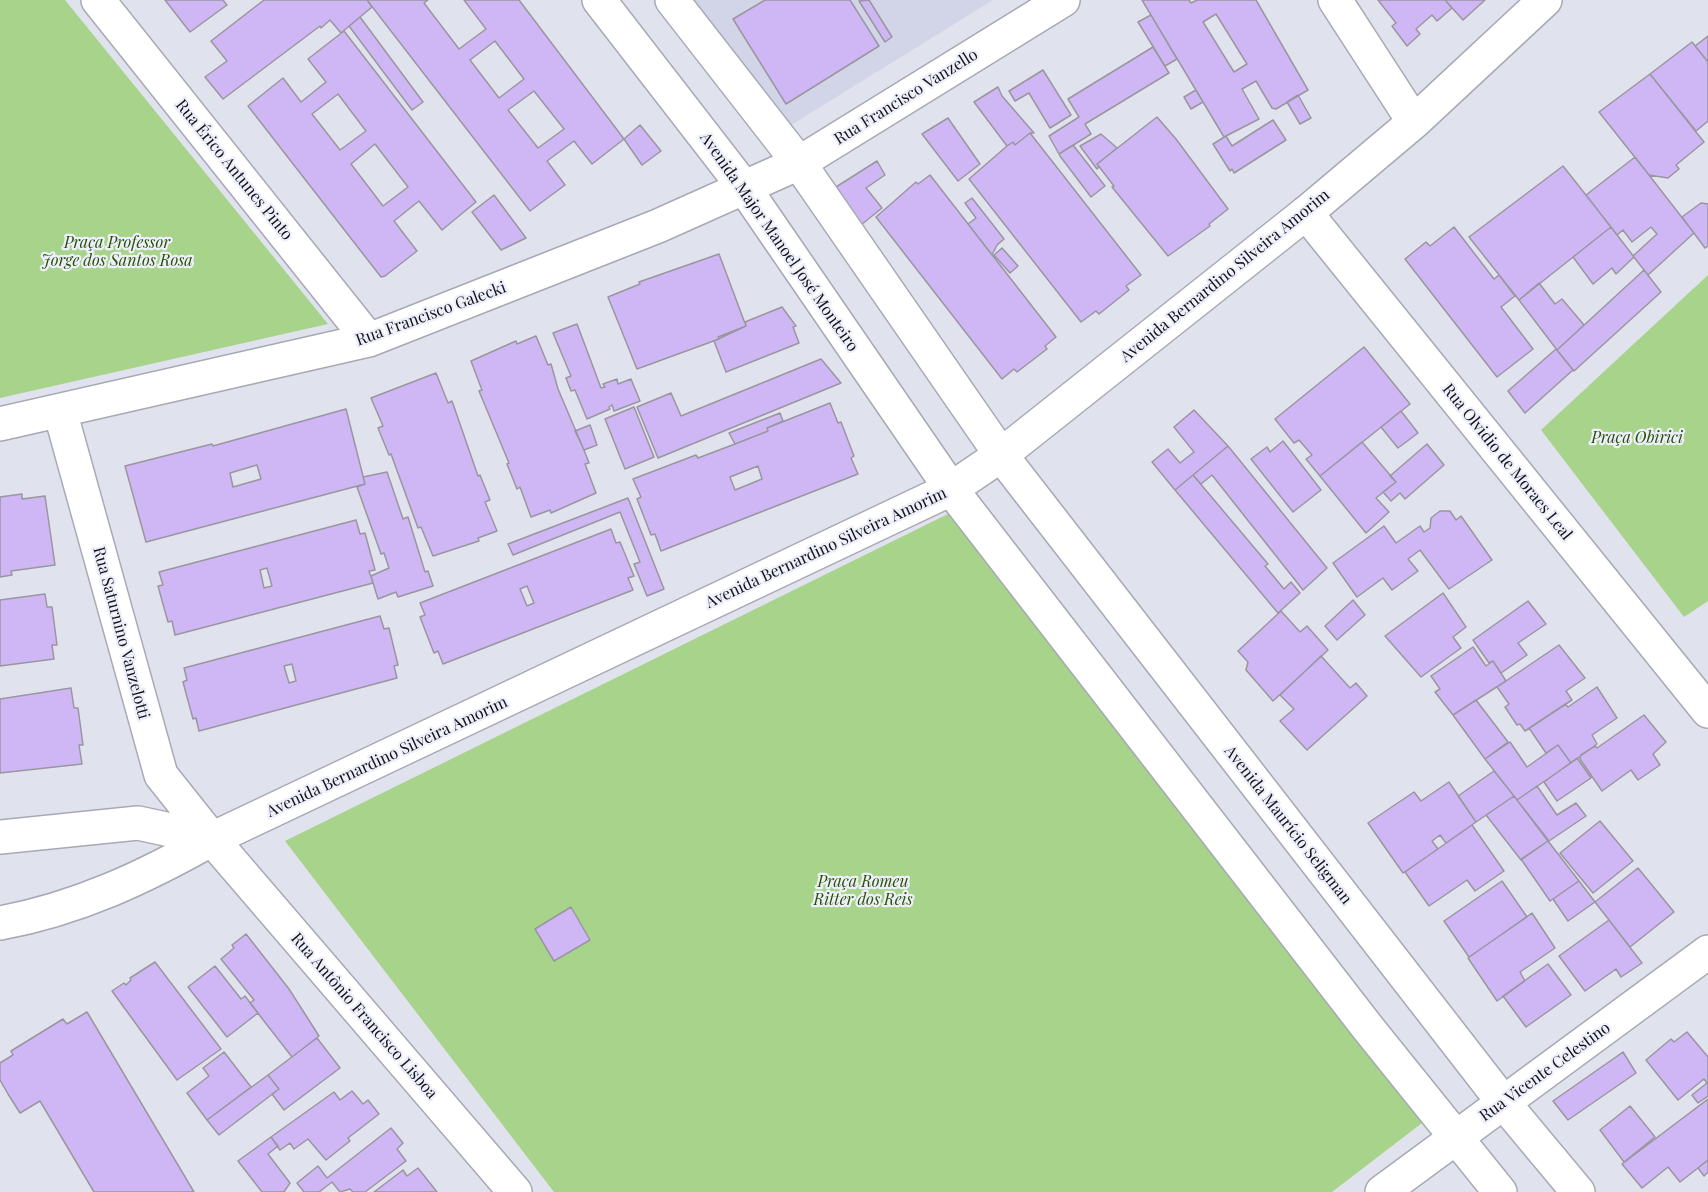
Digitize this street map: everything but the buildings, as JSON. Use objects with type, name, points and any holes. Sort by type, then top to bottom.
[{"type":"street","name":"Rua Érico Antunes Pinto","points":[[98,0],[369,340]]},
{"type":"street","name":"Avenida Major Manoel José Monteiro","points":[[599,0],[743,186],[951,489]]},
{"type":"street","points":[[672,0],[799,163],[1001,455]]},
{"type":"street","name":"Rua Francisco Vanzello","points":[[743,186],[799,163],[1064,0]]},
{"type":"street","points":[[1335,0],[1413,122]]},
{"type":"street","name":"Avenida Bernardino Silveira Amorim","points":[[0,923],[78,904],[148,875],[212,839],[951,489],[1001,455],[1306,213],[1413,122],[1545,0]]},
{"type":"street","name":"Rua Francisco Galecki","points":[[0,424],[369,340],[658,226],[743,186]]},
{"type":"street","name":"Rua Olvidio de Moraes Leal","points":[[1306,213],[1708,711]]},
{"type":"street","name":"Rua Saturnino Vanzelotti","points":[[60,411],[160,775],[212,839]]},
{"type":"street","name":"Avenida Maurício Seligman","points":[[1001,455],[1503,1102],[1578,1192]]},
{"type":"street","points":[[951,489],[1455,1138],[1500,1192]]},
{"type":"street","points":[[0,837],[138,823],[212,839]]},
{"type":"street","name":"Rua Antônio Francisco Lisboa","points":[[212,839],[515,1192]]},
{"type":"street","name":"Rua Vicente Celestino","points":[[1382,1192],[1708,952]]},
{"type":"shaded area","points":[[690,0],[993,0],[788,127]]},
{"type":"green space","name":"Praça Professor Jorge dos Santos Rosa","points":[[0,0],[65,0],[328,324],[0,398]]},
{"type":"green space","name":"Praça Obirici","points":[[1708,275],[1708,601],[1684,617],[1541,430]]},
{"type":"green space","name":"Praça Romeu Ritter dos Reis","points":[[952,512],[1422,1123],[1332,1192],[554,1192],[285,841]]}]
